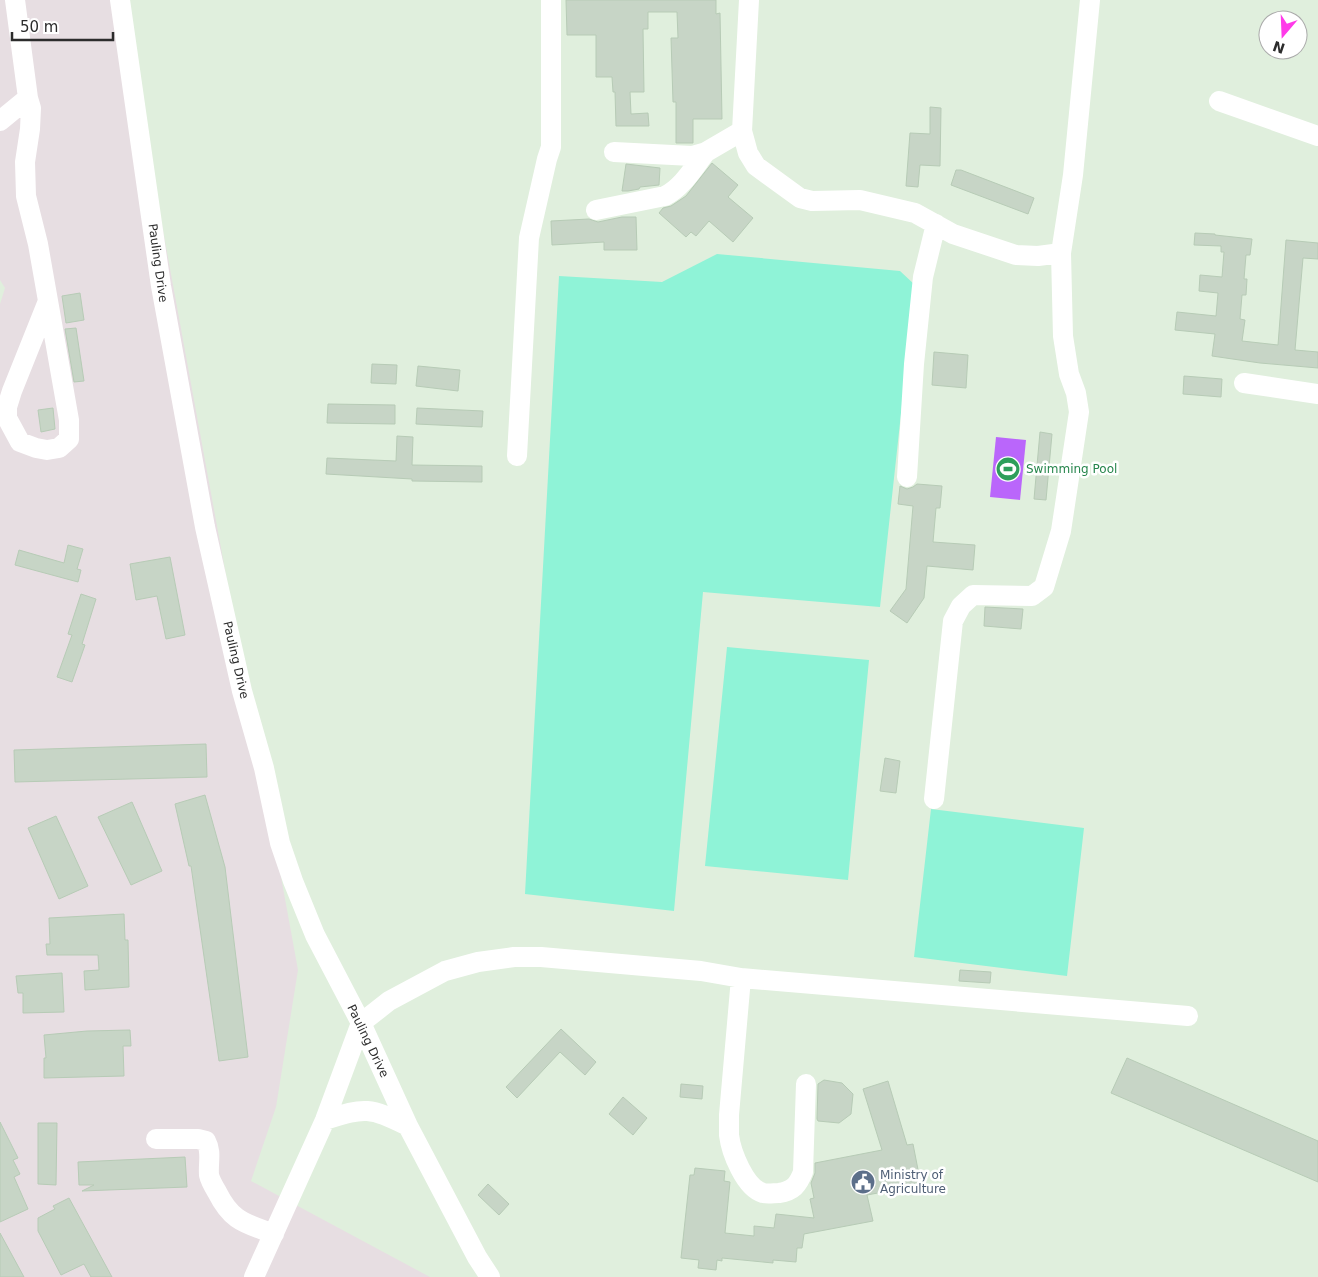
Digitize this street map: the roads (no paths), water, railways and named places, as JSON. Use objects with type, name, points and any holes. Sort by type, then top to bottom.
[{"type":"street","points":[[15,0],[30,108],[30,129],[25,162],[26,196],[38,244],[69,420],[69,439],[59,448],[47,450],[20,442],[7,418],[7,406],[48,301]]},
{"type":"street","name":"Pauling Drive","points":[[120,0],[161,286],[205,527],[242,691],[264,768],[280,843],[315,935],[361,1023],[408,1126],[477,1257],[490,1277]]},
{"type":"street","points":[[517,456],[529,238],[551,146],[551,0]]},
{"type":"street","points":[[748,0],[742,131],[748,153],[756,166],[800,198],[812,201],[860,200],[915,213],[953,234],[1016,255],[1038,256],[1061,253]]},
{"type":"street","points":[[934,799],[953,621],[961,606],[973,595],[1032,596],[1044,587],[1061,531],[1079,412],[1076,393],[1069,374],[1064,336],[1061,253],[1073,175],[1090,0]]},
{"type":"street","points":[[0,121],[28,98]]},
{"type":"street","points":[[1219,101],[1318,136]]},
{"type":"street","points":[[614,152],[692,156],[706,152],[742,131]]},
{"type":"street","points":[[596,210],[665,196],[671,193],[678,188],[706,152]]},
{"type":"street","points":[[907,477],[914,364],[923,277],[936,224]]},
{"type":"street","points":[[1244,383],[1318,394]]},
{"type":"street","points":[[254,1277],[325,1120],[361,1023],[389,1000],[445,971],[478,962],[514,957],[541,956],[701,971],[741,978],[1188,1016]]},
{"type":"street","points":[[741,978],[729,1115],[729,1135],[734,1155],[746,1179],[755,1190],[763,1193],[784,1192],[794,1188],[799,1182],[803,1172],[806,1084]]},
{"type":"street","points":[[325,1120],[354,1111],[370,1110],[385,1114],[408,1126]]},
{"type":"street","points":[[156,1139],[206,1140],[209,1148],[209,1176],[225,1207],[233,1216],[244,1223],[274,1234]]},
{"type":"place","name":"Swimming Pool","points":[[1008,469]]},
{"type":"place","name":"Ministry of Agriculture","points":[[863,1182]]}]
